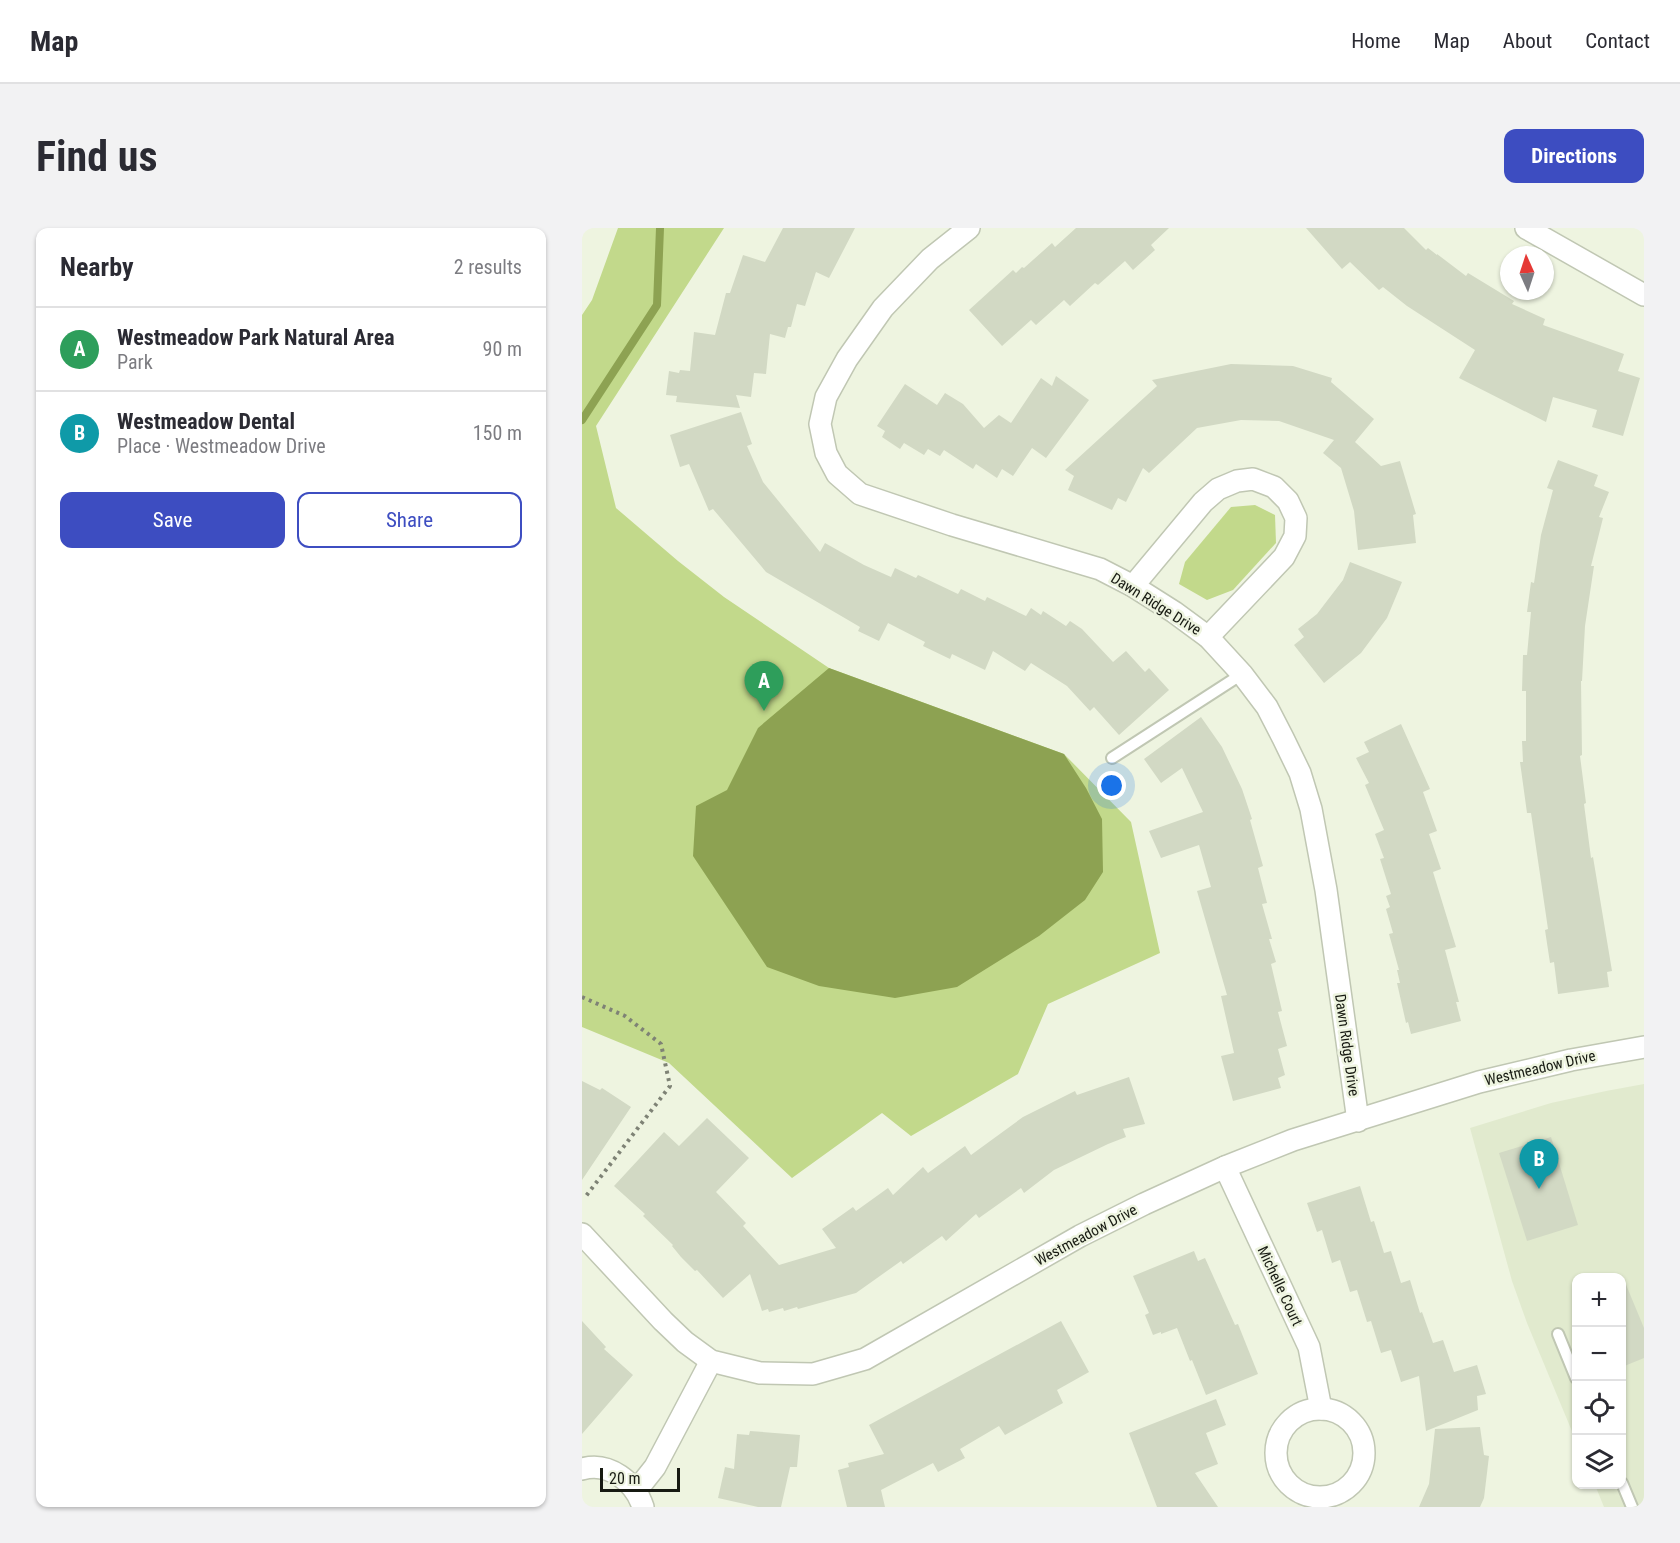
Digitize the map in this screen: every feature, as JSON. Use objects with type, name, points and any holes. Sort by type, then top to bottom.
[{"type":"street","name":"Dawn Ridge Drive","points":[[969,228],[930,259],[883,308],[847,359],[824,406],[820,424],[826,453],[837,474],[860,494],[952,525],[1100,569],[1133,586],[1208,637],[1242,674],[1267,707],[1283,738],[1300,773],[1311,809],[1326,890],[1358,1121]]},
{"type":"street","points":[[1526,228],[1644,295]]},
{"type":"street","points":[[1133,586],[1203,502],[1218,489],[1237,481],[1253,479],[1274,487],[1288,501],[1296,518],[1295,536],[1284,557],[1208,637]]},
{"type":"street","name":"Westmeadow Drive","points":[[582,1234],[663,1321],[685,1342],[711,1361],[760,1373],[813,1374],[865,1359],[1080,1236],[1225,1167],[1293,1140],[1479,1082],[1571,1060],[1644,1047]]},
{"type":"street","name":"Michelle Court","points":[[1225,1167],[1309,1347],[1321,1409]]},
{"type":"street","points":[[582,1469],[589,1467],[607,1469],[624,1478],[639,1499],[711,1361]]},
{"type":"street","points":[[1321,1409],[1335,1411],[1355,1425],[1365,1453],[1363,1468],[1352,1485],[1337,1495],[1320,1498],[1303,1494],[1289,1485],[1278,1467],[1276,1457],[1277,1442],[1286,1425],[1294,1417],[1306,1411],[1321,1409]]},
{"type":"lane","points":[[1112,758],[1242,674]]},
{"type":"lane","points":[[1558,1334],[1572,1368]]},
{"type":"lane","points":[[1624,1489],[1632,1507]]},
{"type":"path","points":[[582,997],[625,1016],[661,1044],[670,1086],[586,1196]]},
{"type":"shaded area","points":[[618,228],[724,228],[596,426],[616,508],[724,597],[829,668],[1064,754],[1131,822],[1160,953],[1048,1004],[1018,1074],[911,1136],[882,1113],[792,1178],[669,1063],[582,1027],[582,315],[592,300]]},
{"type":"shaded area","points":[[1255,505],[1275,515],[1276,543],[1233,590],[1207,600],[1179,584],[1185,562],[1231,507]]},
{"type":"shaded area","points":[[829,668],[1064,754],[1086,788],[1102,819],[1103,872],[1085,900],[1039,936],[957,987],[895,998],[819,986],[767,967],[693,856],[696,806],[727,790],[758,728]]},
{"type":"shaded area","points":[[1644,1084],[1644,1507],[1604,1507],[1597,1489],[1626,1489],[1626,1273],[1572,1273],[1572,1431],[1512,1281],[1470,1128],[1551,1103]]},
{"type":"building","points":[[783,228],[855,228],[829,278],[816,272],[805,306],[797,304],[791,327],[788,327],[785,338],[770,334],[766,374],[754,373],[751,397],[736,395],[740,408],[676,402],[677,396],[666,395],[669,371],[679,373],[680,370],[690,371],[694,332],[715,335],[726,293],[730,293],[743,255],[765,262]]},
{"type":"building","points":[[1076,228],[1169,228],[1151,245],[1155,250],[1133,270],[1125,261],[1098,285],[1095,283],[1070,306],[1064,300],[1036,325],[1031,320],[1002,346],[969,310],[1013,270],[1016,273],[1022,267],[1024,268],[1052,243],[1055,247]]},
{"type":"building","points":[[1306,228],[1404,228],[1426,250],[1428,248],[1466,276],[1468,273],[1500,292],[1500,300],[1512,300],[1512,304],[1545,319],[1543,325],[1624,354],[1618,371],[1640,378],[1623,436],[1592,427],[1597,410],[1553,397],[1546,422],[1459,378],[1475,350],[1407,306],[1383,287],[1379,290],[1350,262],[1342,269]]},
{"type":"building","points":[[1231,364],[1293,366],[1332,378],[1331,382],[1374,419],[1355,442],[1381,466],[1400,461],[1416,514],[1413,515],[1416,543],[1358,550],[1354,511],[1341,468],[1323,453],[1334,440],[1279,421],[1241,420],[1197,428],[1149,473],[1143,468],[1126,502],[1118,498],[1112,510],[1068,490],[1074,476],[1065,470],[1157,386],[1152,380]]},
{"type":"building","points":[[1056,376],[1089,400],[1046,458],[1032,448],[1013,476],[1002,469],[997,478],[976,464],[973,469],[944,450],[940,456],[928,449],[924,455],[904,443],[900,449],[882,437],[885,431],[877,426],[905,384],[937,405],[945,393],[963,404],[984,428],[999,415],[1011,423],[1041,378],[1052,386]]},
{"type":"building","points":[[741,412],[752,444],[747,446],[763,482],[820,552],[825,543],[891,577],[895,568],[916,578],[918,575],[958,594],[961,589],[985,601],[987,597],[1026,616],[1031,608],[1041,615],[1043,611],[1066,626],[1070,621],[1082,629],[1113,662],[1126,651],[1145,672],[1149,668],[1169,690],[1119,735],[1094,707],[1090,711],[1067,686],[1031,663],[1025,671],[993,651],[985,670],[952,654],[950,659],[923,646],[925,642],[888,623],[879,641],[858,631],[860,627],[766,572],[713,509],[709,511],[689,464],[680,467],[670,435]]},
{"type":"building","points":[[1558,460],[1598,475],[1594,486],[1609,492],[1599,517],[1603,518],[1591,566],[1594,566],[1585,626],[1581,681],[1582,755],[1580,756],[1591,858],[1593,857],[1612,971],[1607,972],[1609,987],[1558,994],[1554,962],[1550,963],[1545,930],[1548,929],[1531,813],[1527,813],[1520,762],[1523,762],[1522,741],[1526,741],[1526,691],[1522,691],[1523,655],[1527,655],[1531,612],[1527,612],[1541,535],[1553,490],[1547,488]]},
{"type":"building","points":[[1350,562],[1402,582],[1387,618],[1361,653],[1324,683],[1294,645],[1304,637],[1298,629],[1317,614],[1343,580]]},
{"type":"building","points":[[1201,717],[1222,747],[1242,789],[1252,819],[1250,820],[1263,866],[1258,868],[1267,903],[1262,904],[1276,962],[1271,964],[1282,1011],[1278,1012],[1287,1046],[1278,1049],[1285,1075],[1278,1078],[1281,1088],[1233,1101],[1221,1056],[1234,1053],[1221,996],[1227,995],[1197,891],[1211,887],[1199,845],[1161,858],[1149,831],[1203,812],[1182,768],[1161,783],[1144,759]]},
{"type":"building","points":[[1401,724],[1430,789],[1423,792],[1437,831],[1429,834],[1441,869],[1433,872],[1456,947],[1445,950],[1459,1002],[1456,1002],[1461,1021],[1411,1034],[1408,1022],[1406,1023],[1397,983],[1400,983],[1397,970],[1399,970],[1389,934],[1393,933],[1386,909],[1390,907],[1386,896],[1391,894],[1380,859],[1384,858],[1375,834],[1384,830],[1365,785],[1369,783],[1356,758],[1369,752],[1364,742]]},
{"type":"building","points":[[1129,1077],[1145,1124],[1123,1129],[1126,1137],[1054,1170],[1024,1193],[1021,1188],[979,1218],[976,1214],[946,1241],[942,1236],[903,1264],[901,1261],[856,1293],[798,1309],[797,1307],[784,1311],[783,1308],[769,1312],[768,1309],[762,1311],[750,1274],[723,1298],[697,1270],[695,1271],[681,1257],[673,1245],[643,1216],[645,1214],[614,1186],[664,1132],[679,1146],[707,1118],[749,1158],[716,1192],[746,1223],[743,1226],[779,1265],[836,1248],[822,1229],[853,1207],[856,1211],[888,1188],[893,1195],[923,1167],[928,1173],[965,1146],[971,1155],[1023,1117],[1075,1091],[1077,1095]]},
{"type":"building","points":[[582,1081],[600,1090],[602,1088],[631,1107],[582,1180]]},
{"type":"building","points":[[1551,1137],[1578,1225],[1527,1241],[1499,1153]]},
{"type":"building","points":[[1360,1186],[1384,1253],[1391,1251],[1401,1283],[1410,1280],[1420,1313],[1422,1312],[1433,1343],[1443,1340],[1454,1372],[1477,1365],[1486,1394],[1477,1396],[1478,1410],[1426,1431],[1419,1376],[1401,1382],[1391,1350],[1381,1353],[1371,1321],[1367,1322],[1357,1290],[1350,1292],[1340,1260],[1332,1263],[1322,1230],[1317,1232],[1307,1203]]},
{"type":"building","points":[[1194,1251],[1198,1261],[1205,1258],[1235,1325],[1238,1324],[1258,1374],[1206,1395],[1177,1328],[1153,1335],[1145,1315],[1149,1313],[1133,1276]]},
{"type":"building","points":[[1626,1285],[1644,1328],[1644,1358],[1626,1365]]},
{"type":"building","points":[[582,1321],[606,1347],[604,1349],[633,1375],[582,1434]]},
{"type":"building","points":[[1061,1321],[1089,1372],[1057,1390],[1063,1403],[1005,1435],[999,1426],[960,1449],[965,1458],[938,1472],[933,1463],[881,1490],[885,1507],[847,1507],[838,1470],[849,1467],[848,1463],[884,1454],[869,1425]]},
{"type":"building","points":[[1216,1399],[1226,1425],[1206,1433],[1218,1464],[1195,1473],[1218,1507],[1157,1507],[1129,1433]]},
{"type":"building","points":[[1480,1427],[1484,1455],[1489,1456],[1484,1498],[1480,1507],[1419,1507],[1429,1484],[1435,1429]]},
{"type":"building","points":[[750,1431],[800,1435],[797,1467],[790,1467],[781,1507],[758,1507],[718,1498],[725,1467],[734,1469],[737,1434],[749,1435]]},
{"type":"waterway","points":[[582,420],[657,305],[660,228]]},
{"type":"place","name":"Westmeadow Park Natural Area","points":[[764,711]]},
{"type":"place","name":"Westmeadow Dental","points":[[1539,1189]]}]
